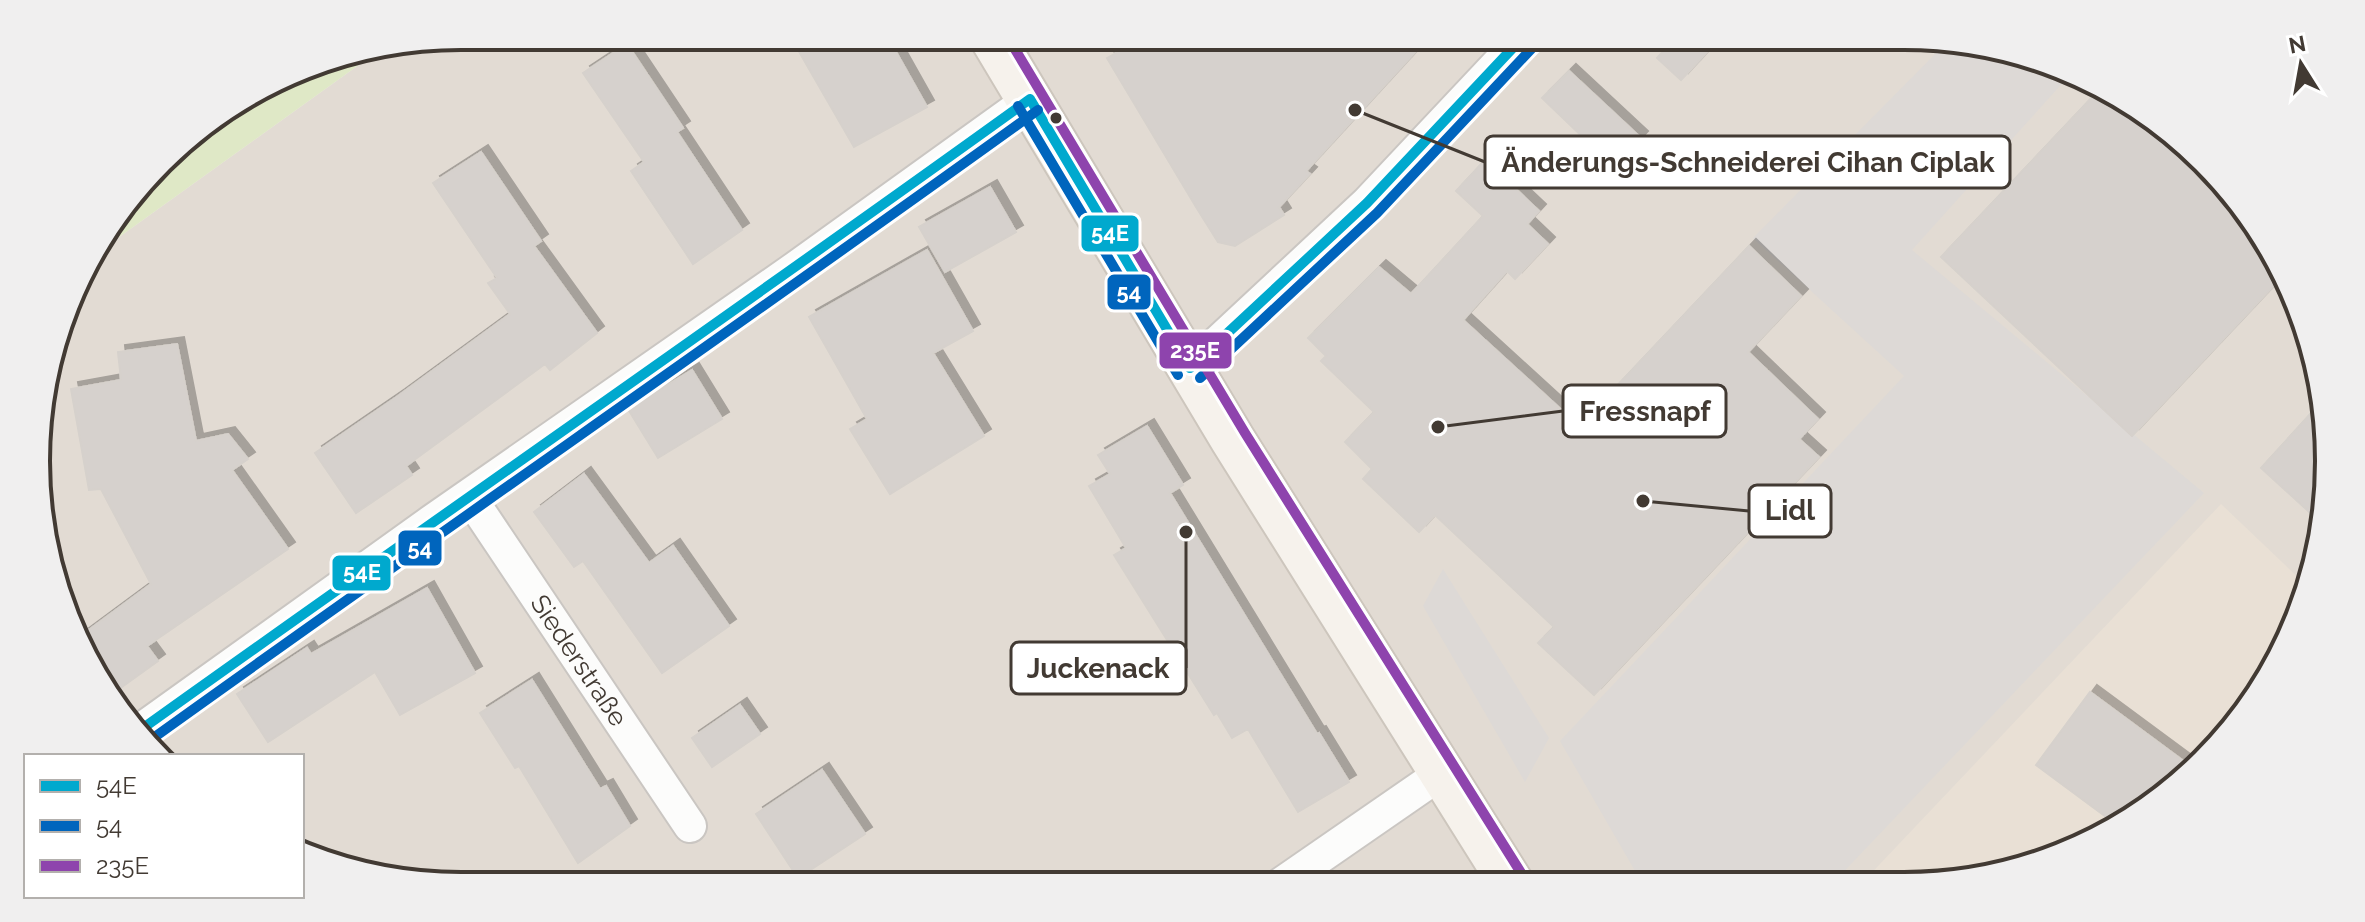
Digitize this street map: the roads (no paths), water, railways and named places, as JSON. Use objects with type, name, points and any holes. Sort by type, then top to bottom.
[{"type":"main road","points":[[1000,50],[1241,453],[1504,872]]},
{"type":"street","points":[[1190,368],[1367,203],[1511,50]]},
{"type":"street","points":[[147,725],[1030,99]]},
{"type":"street","name":"Siederstraße","points":[[469,496],[690,826]]},
{"type":"street","points":[[1298,872],[1443,772]]},
{"type":"place","name":"Änderungs-Schneiderei Cihan Ciplak","points":[[1355,110]]},
{"type":"place","name":"Fressnapf","points":[[1438,427]]},
{"type":"place","name":"Lidl","points":[[1643,501]]},
{"type":"place","name":"Juckenack","points":[[1186,532]]}]
